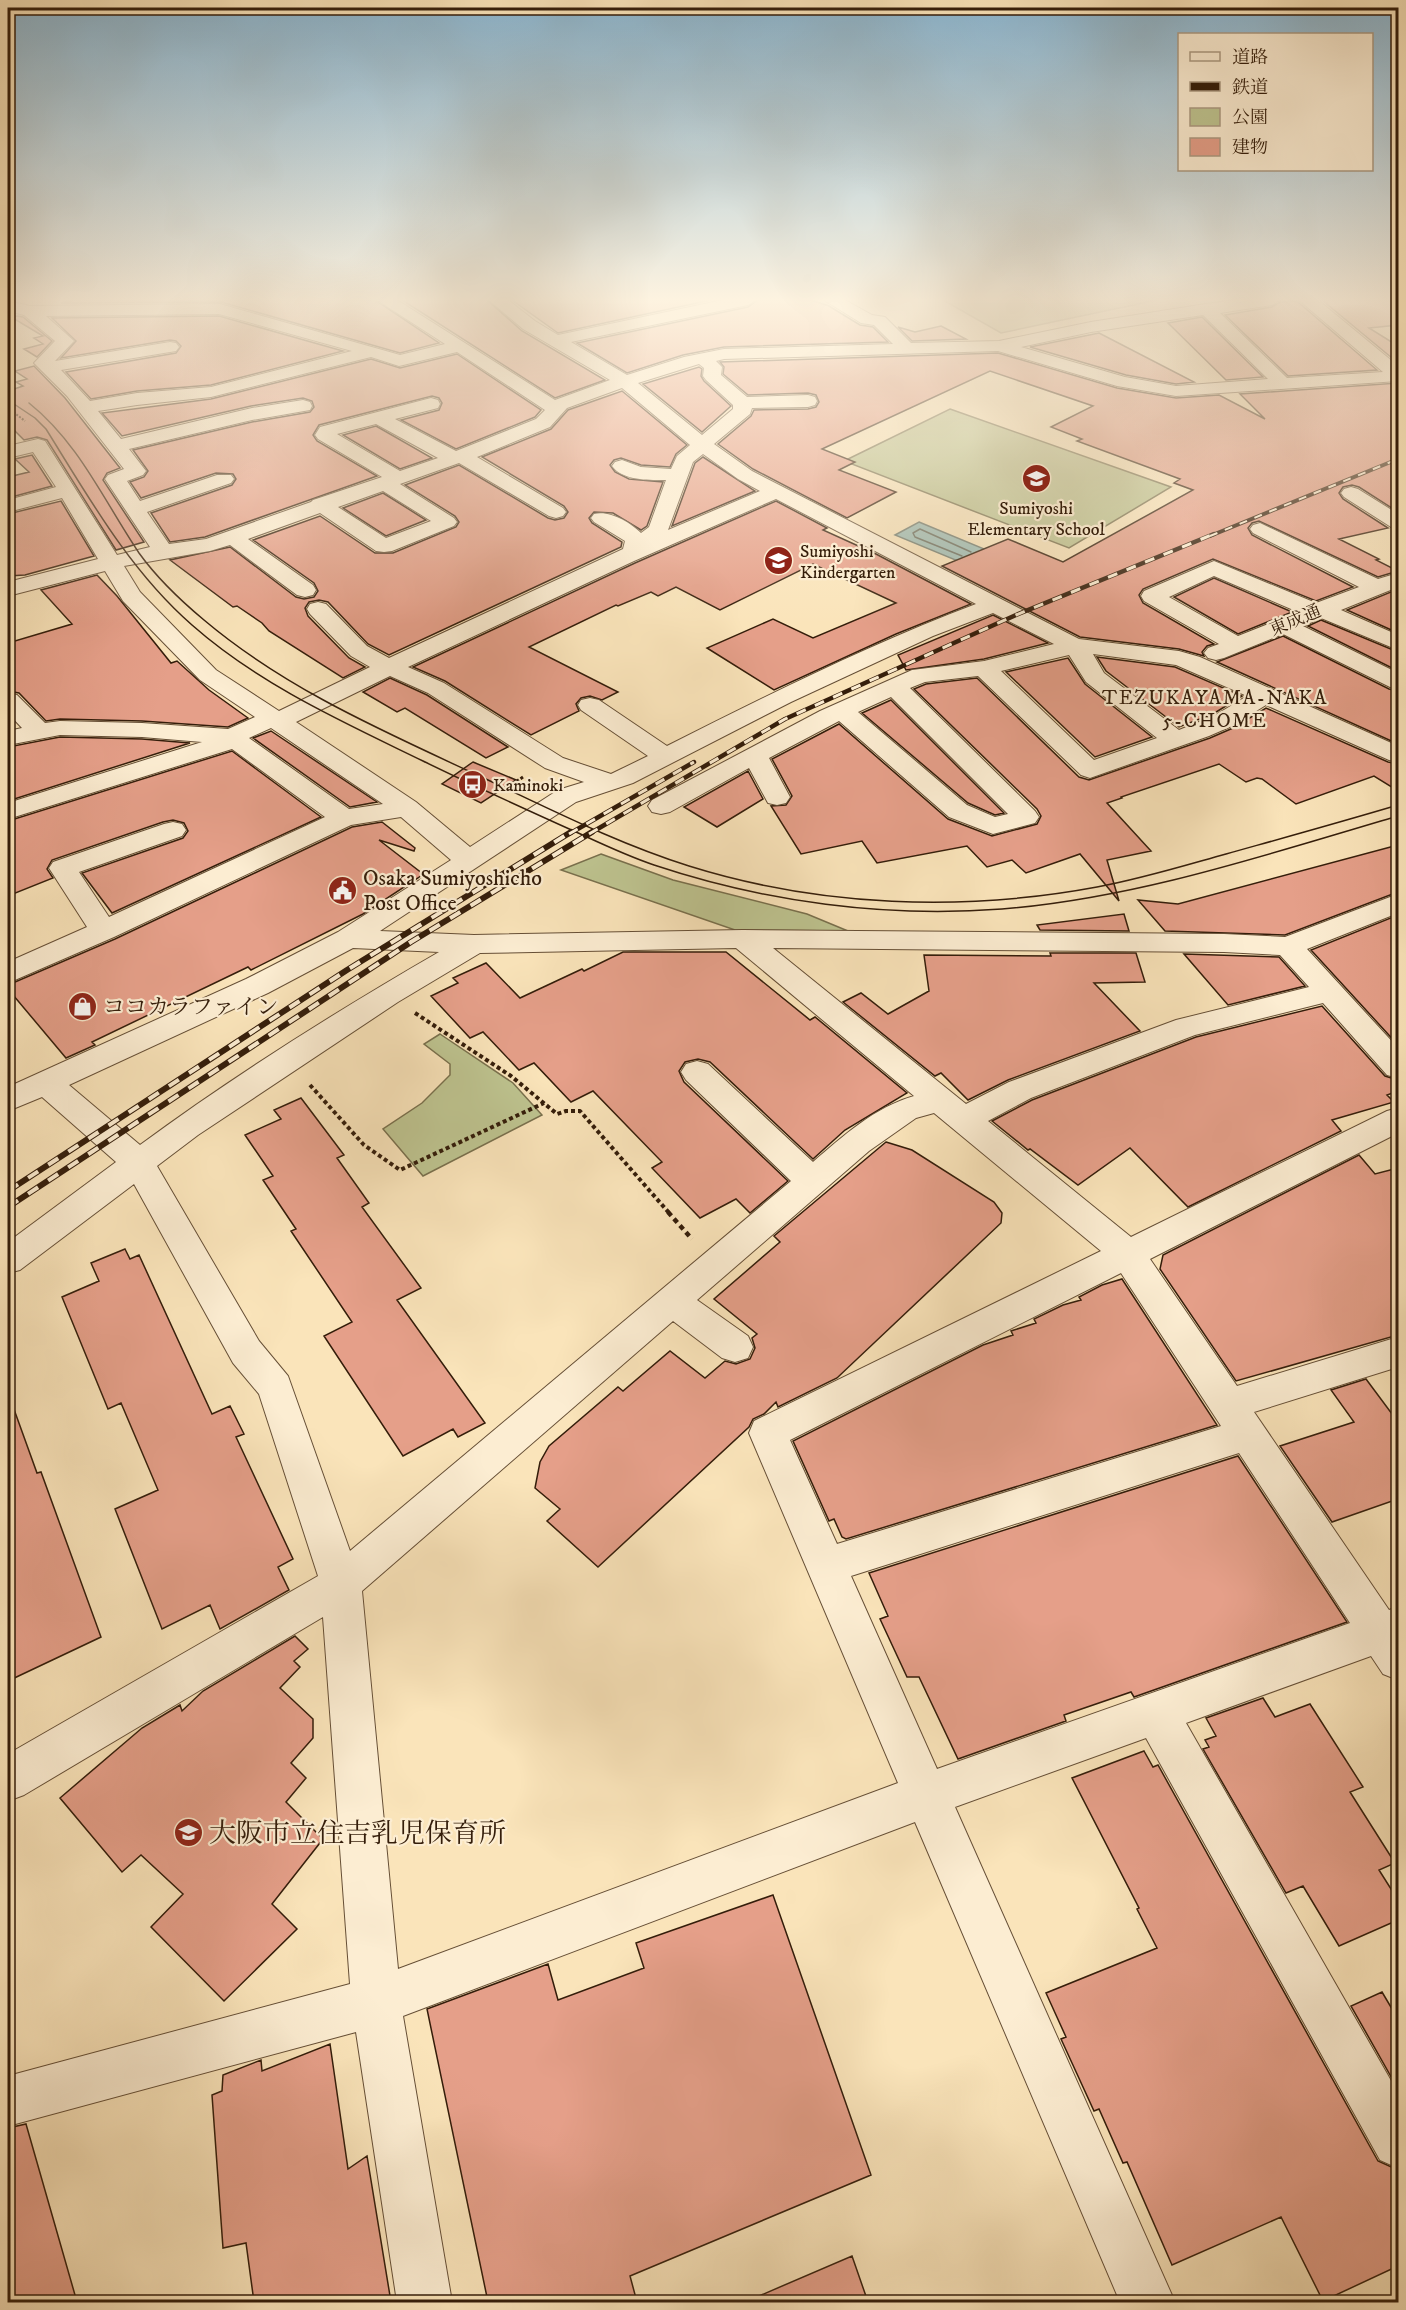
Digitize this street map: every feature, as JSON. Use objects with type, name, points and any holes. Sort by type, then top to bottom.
[{"type":"street","points":[[84,408],[136,471],[115,479],[162,550]]},
{"type":"street","points":[[116,446],[252,414],[292,408]]},
{"type":"street","points":[[320,504],[384,546],[447,522],[326,435],[327,431],[416,408]]},
{"type":"street","points":[[8,589],[162,550],[210,545],[457,457],[543,423],[555,408]]},
{"type":"street","points":[[657,408],[702,445],[745,475],[1073,645],[1081,653],[1094,676],[1175,739]]},
{"type":"street","points":[[631,550],[658,530],[684,460],[708,437],[739,414],[742,408]]},
{"type":"street","points":[[379,418],[457,457],[556,512]]},
{"type":"street","points":[[8,452],[38,445],[68,490],[131,596],[208,675],[407,808],[469,861]]},
{"type":"street","points":[[130,463],[153,458]]},
{"type":"street","points":[[622,465],[638,473],[677,475]]},
{"type":"street","points":[[135,509],[224,479]]},
{"type":"street","points":[[8,506],[68,490]]},
{"type":"street","points":[[8,811],[233,738],[388,667],[631,550],[775,492]]},
{"type":"street","points":[[1352,493],[1398,523]]},
{"type":"street","points":[[601,518],[628,532],[636,540],[631,550]]},
{"type":"street","points":[[1260,529],[1304,552],[1392,582]]},
{"type":"street","points":[[232,537],[305,590]]},
{"type":"street","points":[[1283,560],[1304,552]]},
{"type":"street","points":[[1236,644],[1152,596],[1214,568],[1398,642]]},
{"type":"street","name":"東成通","points":[[1192,662],[1392,582]]},
{"type":"street","points":[[8,1100],[257,986],[348,939],[567,796],[624,778],[729,722],[833,673],[925,631],[994,604]]},
{"type":"street","points":[[318,609],[358,651],[436,688],[554,764],[609,782]]},
{"type":"street","points":[[1283,625],[1398,682]]},
{"type":"street","points":[[661,806],[842,710],[920,675],[984,668],[1058,651],[1073,645],[1179,658],[1192,662],[1263,696],[1398,754]]},
{"type":"street","points":[[984,668],[1090,770],[1223,721],[1263,696]]},
{"type":"street","points":[[842,710],[958,811],[993,826],[1026,817],[895,687]]},
{"type":"street","points":[[8,700],[39,731]]},
{"type":"street","points":[[590,705],[665,756]]},
{"type":"street","points":[[8,738],[60,728],[142,730],[233,738],[344,818]]},
{"type":"street","points":[[755,755],[777,797]]},
{"type":"street","points":[[8,973],[104,931],[344,818],[407,808]]},
{"type":"street","points":[[104,931],[63,868],[173,830]]},
{"type":"street","points":[[348,939],[474,944],[742,939],[1224,943],[1288,946],[1398,903]]},
{"type":"street","points":[[8,2101],[376,2002],[927,1795],[1156,1713],[1392,1640],[1238,1420],[1127,1253],[742,939]]},
{"type":"street","points":[[8,1260],[138,1162],[289,1059],[387,995],[474,944]]},
{"type":"street","points":[[1288,946],[1398,1067]]},
{"type":"street","points":[[8,1779],[340,1584],[857,1143],[905,1110],[950,1110],[1020,1090],[1187,1027],[1329,992]]},
{"type":"street","points":[[697,1072],[812,1181]]},
{"type":"street","points":[[46,1083],[138,1162],[246,1352],[275,1387],[340,1584],[376,2002],[425,2302]]},
{"type":"street","points":[[1148,2302],[768,1433],[1398,1119]]},
{"type":"street","points":[[673,1302],[735,1347]]},
{"type":"street","points":[[826,1565],[1238,1420],[1398,1352]]},
{"type":"street","points":[[1156,1713],[1398,2142]]},
{"type":"path","points":[[387,995],[511,1076],[557,1114],[566,1111],[580,1111],[679,1228],[716,1262]]},
{"type":"path","points":[[289,1059],[320,1098],[355,1134],[391,1167],[400,1170],[544,1103]]},
{"type":"green space","points":[[950,409],[1171,487],[1069,548],[844,461]]},
{"type":"green space","points":[[601,854],[673,880],[807,914],[848,931],[735,930],[561,870]]},
{"type":"green space","points":[[440,1034],[513,1083],[542,1115],[423,1176],[383,1129],[422,1103],[450,1075],[450,1064],[424,1044]]},
{"type":"water","points":[[919,522],[989,551],[965,564],[895,535]]},
{"type":"building","points":[[8,408],[73,408],[120,468],[107,473],[103,480],[144,542],[116,550],[47,440],[37,437],[24,440],[8,424]]},
{"type":"building","points":[[142,408],[243,408],[122,436],[102,413]]},
{"type":"building","points":[[313,408],[386,408],[319,425],[313,435],[317,441],[377,476],[205,537],[170,542],[151,513],[232,485],[236,479],[233,474],[216,473],[141,498],[130,482],[144,477],[148,471],[133,450],[252,422],[310,412]]},
{"type":"building","points":[[440,408],[538,408],[541,410],[535,417],[456,449],[401,420],[439,410]]},
{"type":"building","points":[[574,408],[642,408],[687,445],[676,454],[670,467],[641,465],[621,458],[614,460],[610,465],[615,472],[629,479],[663,482],[647,526],[641,530],[613,513],[594,512],[589,518],[592,523],[622,542],[621,547],[389,655],[368,644],[328,602],[319,600],[309,602],[305,608],[308,616],[349,658],[365,667],[343,678],[269,631],[262,623],[237,606],[233,607],[170,560],[230,547],[296,597],[304,599],[314,597],[318,591],[314,583],[253,540],[320,516],[375,553],[393,553],[456,527],[459,522],[455,516],[405,485],[459,465],[548,518],[555,520],[564,518],[568,512],[564,506],[482,457],[551,429],[568,410]]},
{"type":"building","points":[[672,408],[729,408],[702,432]]},
{"type":"building","points":[[911,408],[822,449],[855,462],[839,470],[896,492],[847,518],[753,469],[718,444],[751,416],[754,410]]},
{"type":"building","points":[[1089,408],[1244,408],[1265,419],[1254,408],[1398,408],[1398,512],[1359,487],[1352,485],[1343,487],[1339,493],[1343,499],[1388,528],[1339,539],[1398,571],[1378,577],[1259,521],[1252,523],[1248,528],[1252,535],[1353,587],[1316,601],[1213,559],[1143,589],[1139,595],[1143,603],[1214,644],[1207,646],[1202,652],[1204,656],[1179,649],[1080,637],[942,566],[1008,539],[1063,562],[1193,490],[1174,483],[1180,479],[1077,441],[1082,439],[1051,427]]},
{"type":"building","points":[[376,426],[432,458],[400,469],[343,435]]},
{"type":"building","points":[[32,455],[52,486],[8,498],[8,477],[29,472],[15,459]]},
{"type":"building","points":[[703,457],[755,491],[672,526],[695,463]]},
{"type":"building","points":[[383,493],[426,520],[386,536],[343,508]]},
{"type":"building","points":[[61,501],[94,556],[25,575],[8,576],[8,514]]},
{"type":"building","points":[[776,501],[827,528],[823,530],[876,554],[971,604],[896,634],[774,690],[707,648],[773,619],[813,638],[896,603],[813,564],[720,610],[676,587],[658,596],[651,592],[616,605],[529,647],[618,692],[602,700],[590,696],[581,698],[576,704],[579,711],[531,735],[445,681],[413,667],[635,563]]},
{"type":"building","points":[[97,575],[171,663],[177,661],[209,690],[248,718],[228,727],[142,721],[60,719],[46,721],[19,693],[8,691],[8,643],[72,624],[41,590]]},
{"type":"building","points":[[1214,578],[1292,612],[1238,634],[1174,597]]},
{"type":"building","points":[[1398,589],[1398,633],[1347,610]]},
{"type":"building","points":[[993,615],[1048,643],[984,659],[906,670],[898,655]]},
{"type":"building","points":[[1321,620],[1398,652],[1398,671],[1308,626]]},
{"type":"building","points":[[1283,636],[1389,689],[1398,691],[1398,744],[1217,662]]},
{"type":"building","points":[[1097,657],[1175,667],[1242,696],[1213,714],[1179,727],[1106,671]]},
{"type":"building","points":[[1068,658],[1085,684],[1152,737],[1095,757],[1006,672]]},
{"type":"building","points":[[390,678],[427,695],[508,747],[486,758],[405,708],[397,712],[363,692]]},
{"type":"building","points":[[977,678],[1079,777],[1089,780],[1210,738],[1233,728],[1266,708],[1388,762],[1398,764],[1398,791],[1374,776],[1296,804],[1262,779],[1257,778],[1246,782],[1219,764],[1121,797],[1107,803],[1151,851],[1107,860],[1119,901],[1080,854],[1026,873],[1012,860],[987,867],[967,846],[877,863],[862,841],[801,854],[771,806],[786,805],[792,796],[772,759],[839,724],[948,819],[992,836],[1037,824],[1041,816],[1037,809],[914,689],[926,684]]},
{"type":"building","points":[[891,700],[1004,813],[995,815],[968,803],[862,713]]},
{"type":"building","points":[[271,731],[377,802],[350,807],[253,738]]},
{"type":"building","points":[[60,737],[190,743],[8,801],[8,747]]},
{"type":"building","points":[[232,751],[321,817],[112,913],[82,873],[183,838],[188,831],[184,823],[173,820],[163,822],[52,860],[47,869],[53,878],[8,896],[8,821]]},
{"type":"building","points":[[473,762],[516,780],[481,803],[442,784]]},
{"type":"building","points":[[748,771],[763,799],[717,827],[684,807]]},
{"type":"building","points":[[382,822],[415,848],[414,851],[379,840],[423,874],[418,878],[363,914],[251,970],[248,967],[92,1042],[95,1045],[66,1058],[8,989],[8,985],[115,939],[352,827]]},
{"type":"building","points":[[1398,845],[1398,892],[1285,935],[1165,931],[1138,900],[1178,904]]},
{"type":"building","points":[[1124,914],[1129,931],[1040,930],[1037,925]]},
{"type":"building","points":[[1398,915],[1398,1045],[1311,950]]},
{"type":"building","points":[[623,952],[726,952],[810,1020],[815,1017],[907,1093],[845,1130],[813,1159],[710,1062],[698,1059],[685,1062],[679,1071],[684,1082],[788,1181],[750,1213],[736,1199],[700,1218],[652,1168],[662,1162],[593,1091],[571,1102],[534,1063],[519,1070],[483,1032],[470,1038],[431,996],[458,983],[453,978],[486,963],[520,998]]},
{"type":"building","points":[[1050,953],[1136,953],[1145,982],[1094,983],[1140,1031],[1008,1080],[968,1100],[941,1073],[935,1076],[843,1002],[861,993],[888,1014],[929,991],[924,955],[1051,956]]},
{"type":"building","points":[[1184,954],[1279,957],[1305,986],[1228,1005]]},
{"type":"building","points":[[1322,1006],[1385,1076],[1398,1080],[1398,1091],[1387,1095],[1394,1102],[1332,1120],[1341,1131],[1188,1207],[1130,1148],[1078,1185],[992,1121],[1032,1100],[1196,1037]]},
{"type":"building","points":[[301,1098],[344,1155],[337,1158],[369,1203],[362,1207],[421,1288],[397,1300],[485,1423],[458,1437],[453,1429],[403,1456],[324,1336],[352,1322],[291,1231],[296,1229],[263,1180],[273,1176],[245,1135],[281,1119],[274,1110]]},
{"type":"building","points":[[886,1142],[912,1150],[994,1202],[1002,1213],[1001,1223],[837,1378],[778,1407],[776,1402],[764,1414],[753,1419],[749,1427],[598,1567],[547,1521],[560,1509],[535,1488],[540,1462],[549,1446],[618,1387],[623,1391],[670,1351],[705,1378],[725,1361],[736,1364],[750,1359],[755,1348],[752,1338],[757,1334],[714,1299],[780,1242],[774,1236]]},
{"type":"building","points":[[1359,1155],[1375,1174],[1398,1168],[1398,1335],[1236,1381],[1160,1269],[1163,1255]]},
{"type":"building","points":[[125,1249],[130,1259],[139,1255],[212,1414],[230,1406],[244,1434],[236,1437],[293,1559],[278,1567],[289,1590],[220,1629],[210,1605],[162,1629],[115,1509],[158,1490],[121,1403],[108,1409],[62,1297],[99,1281],[91,1263]]},
{"type":"building","points":[[1122,1279],[1217,1425],[846,1539],[842,1537],[834,1519],[829,1521],[793,1441],[983,1345],[1013,1335],[1011,1331],[1036,1323],[1034,1319],[1063,1305],[1081,1300],[1079,1297],[1102,1285]]},
{"type":"building","points":[[1366,1379],[1398,1422],[1398,1499],[1332,1522],[1280,1446],[1354,1422],[1331,1390]]},
{"type":"building","points":[[11,1401],[37,1473],[41,1472],[101,1637],[8,1681],[8,1402]]},
{"type":"building","points":[[1238,1456],[1347,1622],[1134,1697],[1131,1692],[1064,1715],[1066,1721],[958,1759],[919,1677],[907,1677],[880,1619],[888,1616],[869,1573]]},
{"type":"building","points":[[295,1636],[308,1649],[294,1661],[300,1667],[280,1688],[313,1719],[313,1738],[291,1763],[306,1778],[286,1802],[323,1839],[272,1904],[297,1929],[224,2001],[151,1927],[183,1894],[141,1855],[122,1872],[60,1798],[142,1728],[180,1705],[182,1711],[203,1691]]},
{"type":"building","points":[[1263,1698],[1275,1717],[1310,1704],[1363,1787],[1350,1792],[1395,1863],[1379,1870],[1398,1900],[1398,1920],[1339,1946],[1303,1886],[1286,1893],[1203,1749],[1209,1747],[1205,1740],[1216,1736],[1206,1718]]},
{"type":"building","points":[[1144,1751],[1153,1767],[1158,1765],[1378,2161],[1398,2170],[1398,2266],[1323,2301],[1281,2217],[1172,2265],[1127,2162],[1123,2163],[1099,2109],[1094,2111],[1061,2039],[1066,2037],[1046,1993],[1157,1948],[1072,1778]]},
{"type":"building","points":[[773,1895],[871,2175],[630,2276],[637,2302],[488,2302],[427,2009],[548,1964],[558,2000],[644,1968],[636,1943]]},
{"type":"building","points":[[1382,1992],[1398,2019],[1398,2089],[1351,2006]]},
{"type":"building","points":[[330,2044],[348,2169],[367,2156],[391,2302],[254,2302],[246,2243],[223,2248],[212,2095],[222,2091],[223,2075],[261,2060],[262,2071]]},
{"type":"building","points":[[26,2124],[77,2302],[8,2302],[8,2128]]},
{"type":"building","points":[[852,2256],[868,2302],[745,2302]]},
{"type":"tram line","points":[[20,408],[46,429],[112,533],[149,581],[192,625],[246,666],[333,717],[461,779],[624,854],[696,878],[782,898],[870,909],[914,911],[1002,909],[1053,903],[1153,885],[1398,816]]},
{"type":"tram line","points":[[34,408],[77,454],[139,553],[153,571],[186,605],[236,645],[305,690],[377,728],[587,826],[637,848],[689,866],[739,880],[840,897],[892,901],[995,900],[1046,895],[1130,880],[1398,805]]},
{"type":"railway","points":[[1210,536],[1398,459]]},
{"type":"railway","points":[[589,834],[785,719],[1016,615],[1214,534]]},
{"type":"railway","points":[[569,834],[694,762]]},
{"type":"railway","points":[[8,1191],[347,970],[571,832]]},
{"type":"railway","points":[[8,1207],[411,942],[592,832]]},
{"type":"place","name":"Sumiyoshi Elementary School","points":[[1036,479]]},
{"type":"place","name":"Sumiyoshi Kindergarten","points":[[779,561]]},
{"type":"place","name":"Kaminoki","points":[[472,785]]},
{"type":"place","name":"Osaka Sumiyoshicho Post Office","points":[[342,890]]},
{"type":"place","name":"ココカラファイン","points":[[82,1006]]},
{"type":"place","name":"大阪市立住吉乳児保育所","points":[[188,1833]]},
{"type":"district","name":"TEZUKAYAMA-NAKA 5-CHOME","points":[[1215,708]]}]
